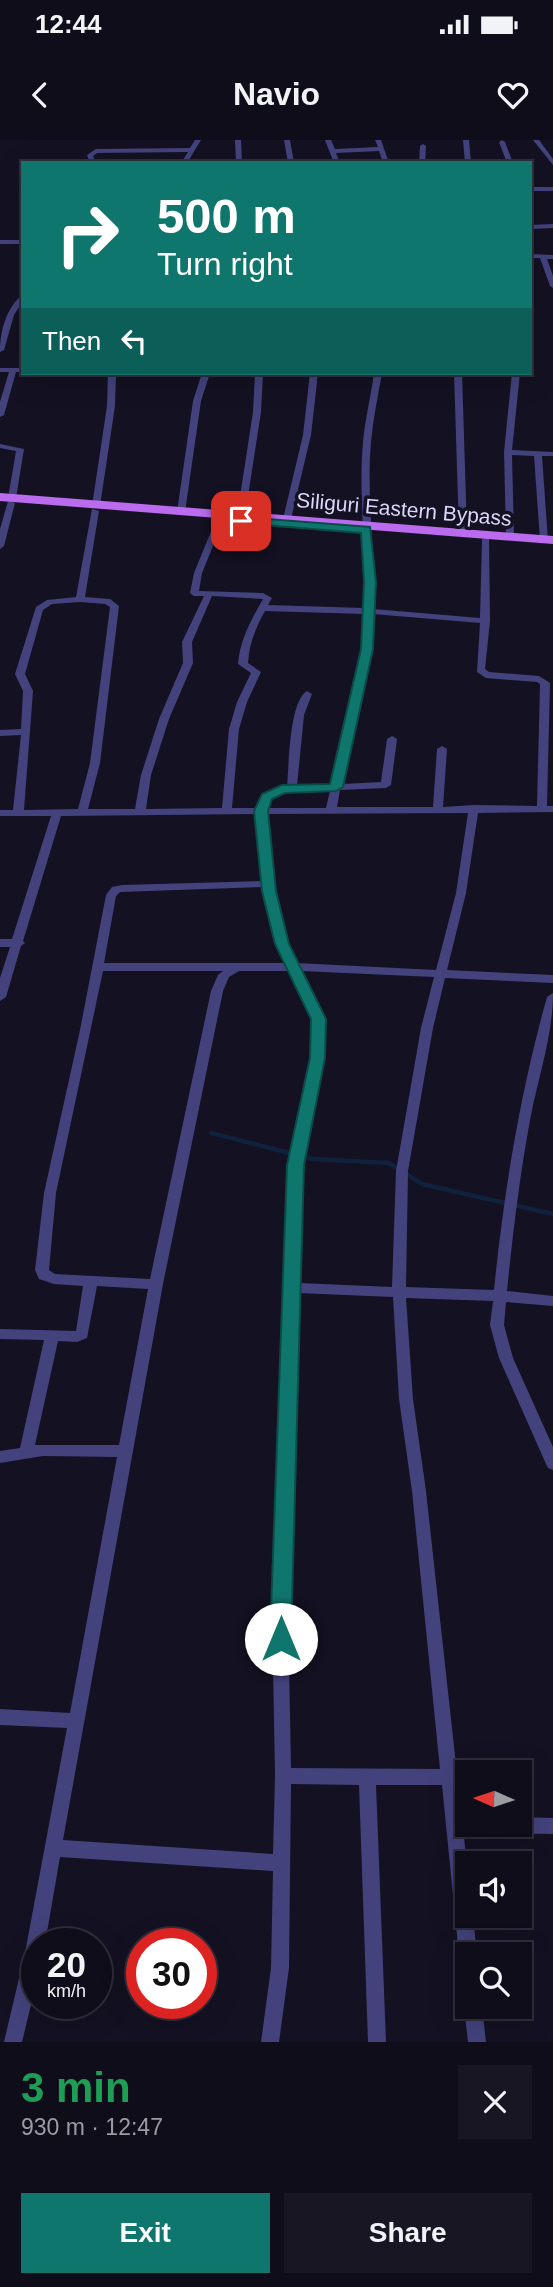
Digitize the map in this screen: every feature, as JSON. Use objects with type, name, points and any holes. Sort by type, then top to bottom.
[{"type":"main road","name":"Siliguri Eastern Bypass","points":[[6,500],[220,519],[463,533],[550,542]]},
{"type":"main road","name":"Siliguri Eastern Bypass","points":[[96,508],[287,519],[486,539],[550,542]]},
{"type":"street","points":[[135,140],[138,150]]},
{"type":"street","points":[[185,161],[198,140]]},
{"type":"street","points":[[238,140],[239,161]]},
{"type":"street","points":[[287,140],[291,161]]},
{"type":"street","points":[[328,140],[336,161]]},
{"type":"street","points":[[379,140],[385,161]]},
{"type":"street","points":[[466,140],[468,161]]},
{"type":"street","points":[[536,140],[553,163]]},
{"type":"street","points":[[502,142],[509,161]]},
{"type":"street","points":[[422,161],[423,146]]},
{"type":"street","points":[[331,151],[381,149]]},
{"type":"street","points":[[92,161],[90,155],[96,151],[190,150]]},
{"type":"street","points":[[532,189],[553,189]]},
{"type":"street","points":[[532,226],[553,226]]},
{"type":"street","points":[[0,242],[21,242]]},
{"type":"street","points":[[532,256],[553,257]]},
{"type":"street","points":[[543,257],[553,286]]},
{"type":"street","points":[[0,350],[10,315],[21,299]]},
{"type":"street","points":[[0,370],[21,370]]},
{"type":"street","points":[[0,415],[13,370]]},
{"type":"street","points":[[80,599],[111,406],[112,375]]},
{"type":"street","points":[[181,512],[197,401],[205,375]]},
{"type":"street","points":[[241,516],[257,412],[259,375]]},
{"type":"street","points":[[287,519],[307,435],[314,375]]},
{"type":"street","points":[[331,809],[367,649],[370,582],[366,527],[367,442],[378,375]]},
{"type":"street","points":[[457,375],[463,533]]},
{"type":"street","points":[[509,537],[508,452],[516,375]]},
{"type":"street","points":[[0,446],[20,449],[6,500],[0,545]]},
{"type":"street","points":[[508,452],[553,454]]},
{"type":"street","points":[[538,454],[550,542]]},
{"type":"street","points":[[220,519],[193,590],[197,594],[268,598],[247,639],[243,661],[255,670],[256,676],[242,702],[234,729],[227,811]]},
{"type":"street","points":[[0,813],[548,809],[545,682],[539,679],[486,675],[481,672],[486,539]]},
{"type":"street","points":[[140,813],[146,775],[164,719],[188,663],[187,642],[209,594]]},
{"type":"street","points":[[18,813],[28,691],[20,674],[39,609],[50,602],[80,599],[107,601],[116,606],[95,762],[82,813]]},
{"type":"street","points":[[262,608],[369,611],[485,621]]},
{"type":"street","points":[[292,788],[299,715],[307,694]]},
{"type":"street","points":[[0,733],[26,732]]},
{"type":"street","points":[[270,2042],[280,1968],[283,1776],[280,1611],[296,1163],[318,1058],[318,1019],[282,944],[268,884],[261,811],[267,797],[292,788],[386,785],[392,739]]},
{"type":"street","points":[[438,808],[442,749]]},
{"type":"street","points":[[455,1800],[449,1777],[419,1491],[406,1399],[399,1292],[401,1178],[428,1028],[461,893],[474,808]]},
{"type":"street","points":[[0,998],[57,813]]},
{"type":"street","points":[[156,1284],[47,1277],[42,1270],[50,1193],[99,967],[111,895],[116,889],[268,884]]},
{"type":"street","points":[[0,943],[19,943]]},
{"type":"street","points":[[99,967],[294,967],[553,979]]},
{"type":"street","points":[[13,2042],[34,1953],[156,1284],[217,991],[224,975],[237,967]]},
{"type":"street","points":[[553,997],[548,1028],[523,1116],[497,1325],[499,1338],[553,1464]]},
{"type":"street","points":[[0,1334],[77,1337],[82,1334],[91,1281]]},
{"type":"street","points":[[291,1288],[499,1296],[553,1301]]},
{"type":"street","points":[[26,1452],[52,1335]]},
{"type":"street","points":[[0,1457],[26,1452],[127,1451]]},
{"type":"street","points":[[0,1717],[76,1721]]},
{"type":"street","points":[[283,1776],[449,1777]]},
{"type":"street","points":[[367,1778],[377,2042]]},
{"type":"street","points":[[532,1826],[553,1826]]},
{"type":"street","points":[[462,1838],[467,1942]]},
{"type":"street","points":[[53,1848],[281,1863]]},
{"type":"street","points":[[474,2019],[477,2042]]},
{"type":"waterway","points":[[211,1133],[313,1159],[389,1163],[422,1184],[553,1214]]},
{"type":"route","points":[[241,521],[366,530],[370,582],[367,649],[336,787],[282,789],[267,797],[261,811],[269,891],[282,944],[318,1019],[318,1058],[296,1165],[281,1639]]}]
